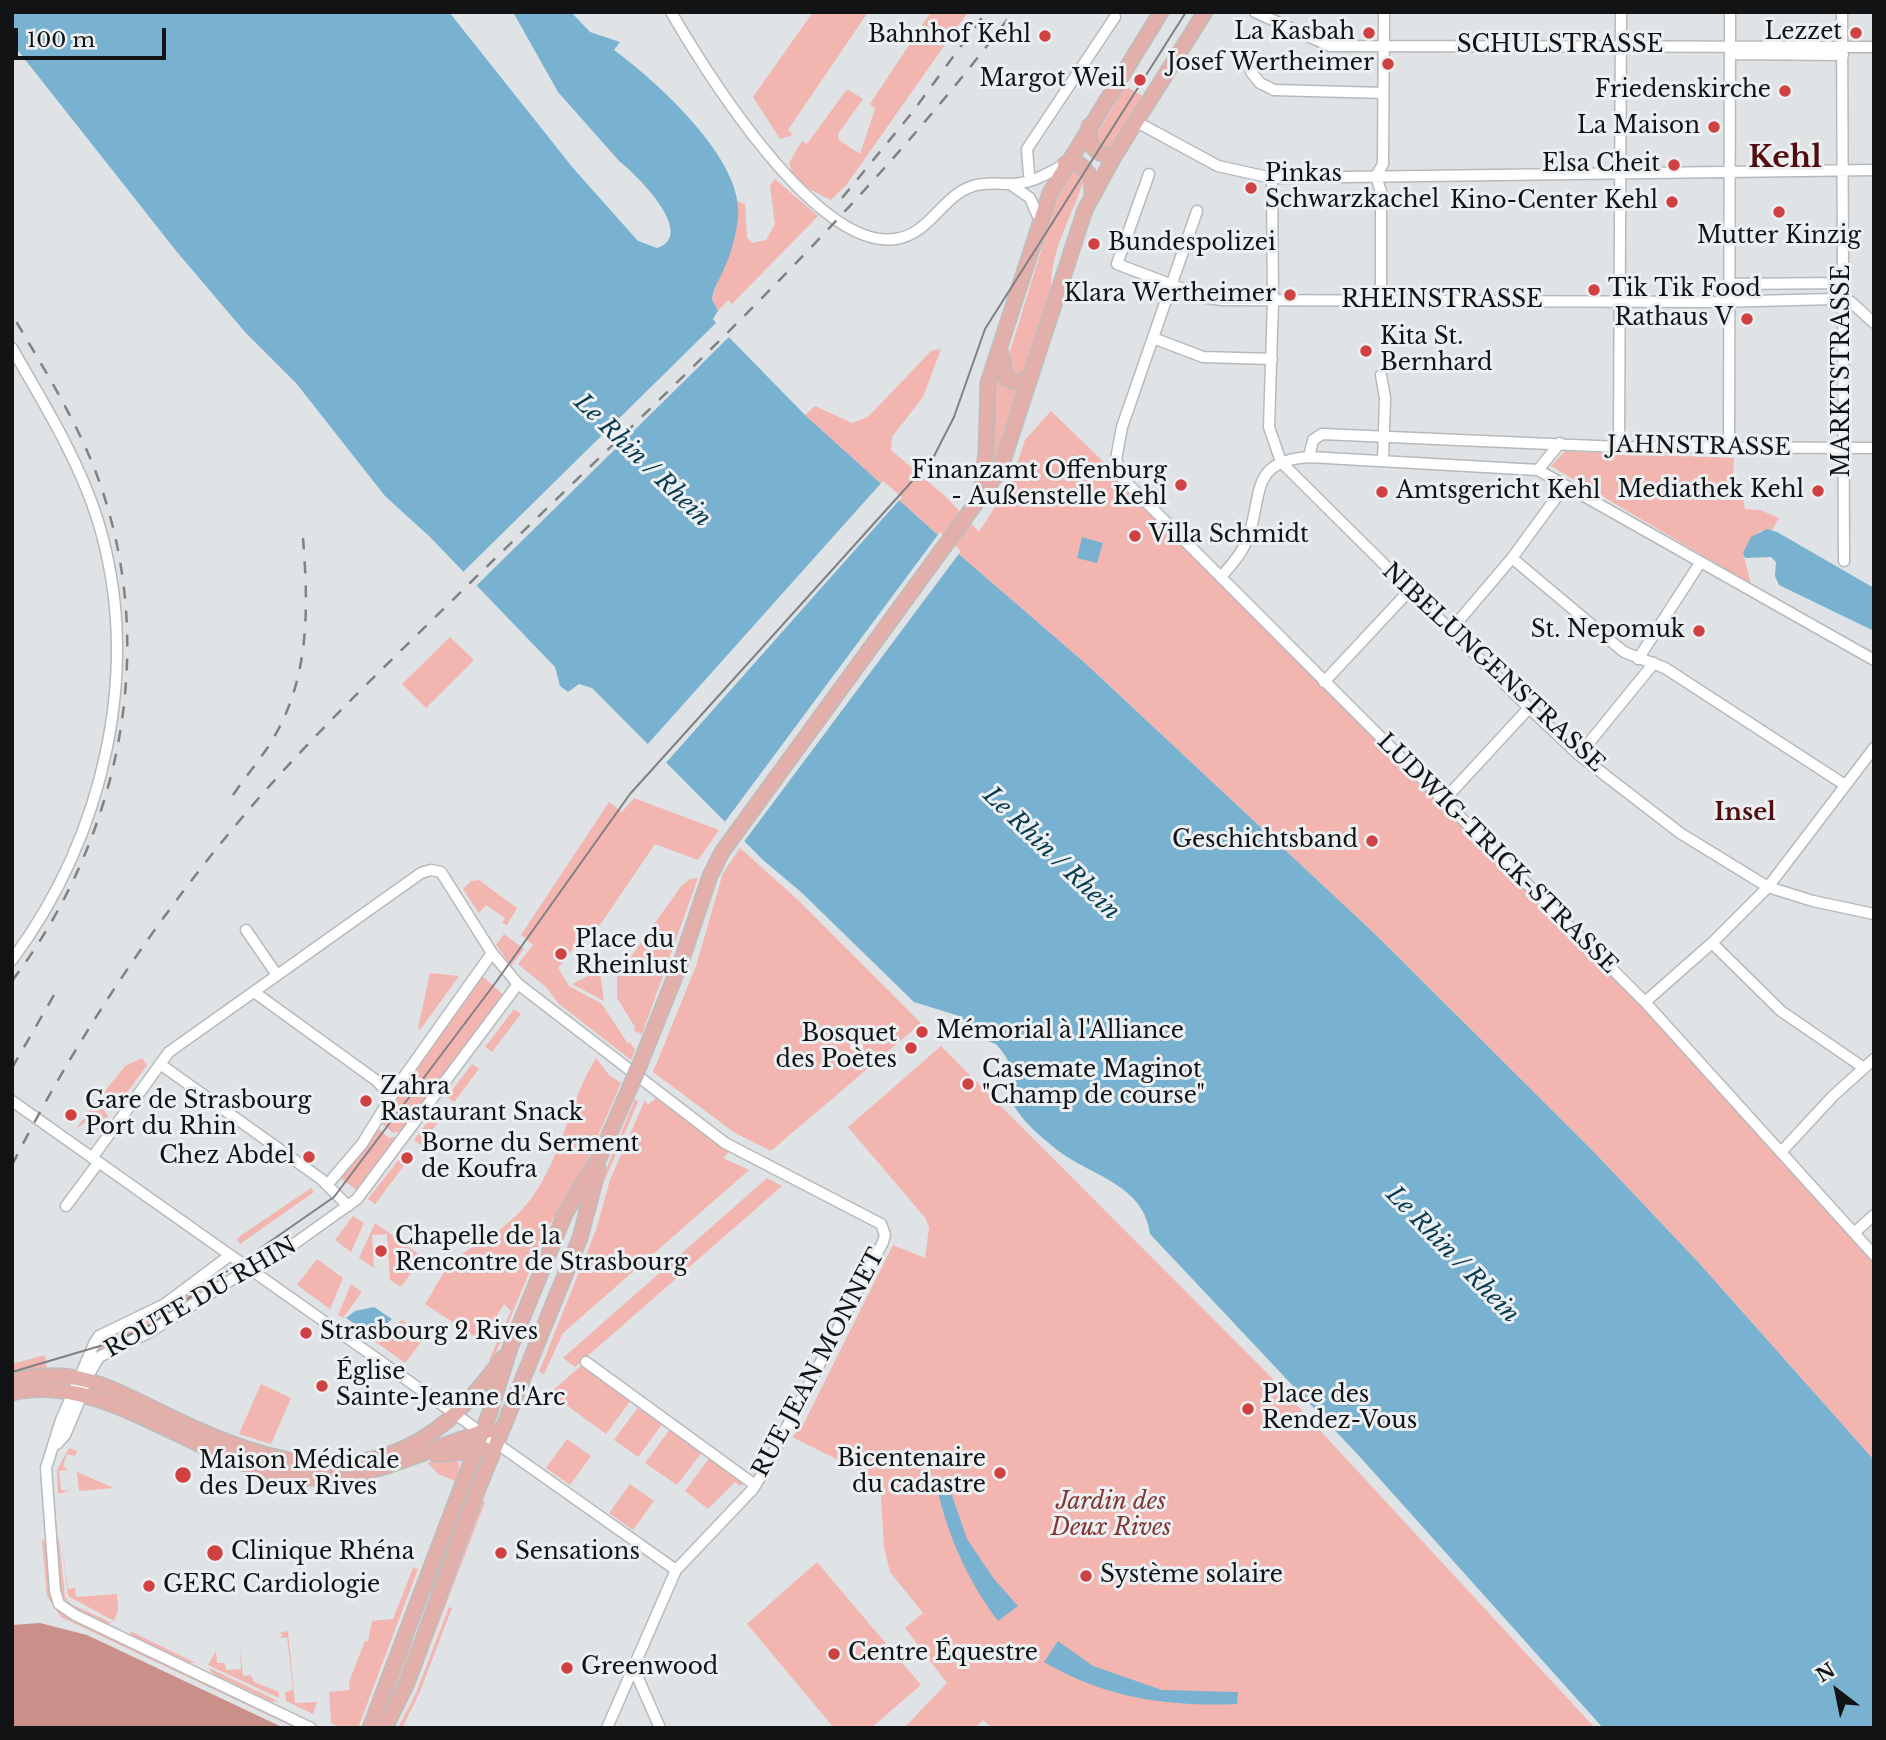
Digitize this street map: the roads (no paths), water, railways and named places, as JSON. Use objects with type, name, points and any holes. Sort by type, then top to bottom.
[{"type":"main road","points":[[980,498],[986,452],[988,383],[1040,221],[1065,164],[1161,12]]},
{"type":"main road","points":[[370,1728],[475,1453],[510,1348],[565,1214],[600,1156],[640,1064],[682,959],[710,876],[731,840],[1000,470],[1072,242],[1091,196],[1205,12]]},
{"type":"main road","points":[[1089,125],[1088,138],[1093,149],[1102,155],[1115,155]]},
{"type":"main road","points":[[1065,164],[1078,163],[1091,174],[1091,196]]},
{"type":"main road","points":[[999,348],[1007,379],[1020,383],[1029,378]]},
{"type":"main road","points":[[385,1728],[407,1683],[424,1630],[502,1427],[587,1219],[600,1156]]},
{"type":"main road","points":[[12,1381],[50,1375],[84,1378],[108,1385],[234,1446],[299,1463],[340,1465],[381,1455],[414,1442],[455,1413],[510,1348]]},
{"type":"main road","points":[[12,1393],[49,1390],[78,1393],[252,1467],[304,1478],[380,1477],[450,1451],[475,1453],[497,1442]]},
{"type":"main road","points":[[335,1477],[388,1467],[461,1437],[502,1427]]},
{"type":"street","points":[[671,12],[708,71],[789,181],[816,204],[863,234],[882,240],[910,236],[925,226],[964,190],[984,184],[1010,184],[1042,178],[1065,164]]},
{"type":"street","name":"SCHULSTRASSE","points":[[1255,12],[1329,46],[1621,46],[1842,51],[1874,47]]},
{"type":"street","points":[[1381,301],[1381,192],[1376,176],[1383,164],[1384,12]]},
{"type":"street","points":[[1619,447],[1621,12]]},
{"type":"street","points":[[1729,448],[1730,12]]},
{"type":"street","name":"MARKTSTRASSE","points":[[1842,12],[1844,561]]},
{"type":"street","points":[[1029,174],[1027,149],[1115,17]]},
{"type":"street","points":[[1251,72],[1260,83],[1274,90],[1384,93]]},
{"type":"street","points":[[1135,121],[1218,166],[1272,177],[1874,170]]},
{"type":"street","name":"RHEINSTRASSE","points":[[1149,174],[1117,264],[1215,299],[1620,302],[1844,300]]},
{"type":"street","points":[[1272,177],[1273,301],[1269,427],[1280,463]]},
{"type":"street","points":[[1010,184],[1030,198],[1040,221]]},
{"type":"street","points":[[1197,211],[1153,338],[1203,357],[1272,359]]},
{"type":"street","points":[[1728,284],[1844,283]]},
{"type":"street","points":[[1844,300],[1869,310],[1874,323]]},
{"type":"street","name":"LUDWIG-TRICK-STRASSE","points":[[1153,338],[1122,427],[1116,459],[1122,478],[1133,492],[1445,799],[1645,1002],[1874,1255]]},
{"type":"street","points":[[12,348],[76,464],[97,519],[114,597],[116,655],[106,753],[93,803],[58,888],[12,960]]},
{"type":"street","points":[[1381,375],[1383,461]]},
{"type":"street","name":"JAHNSTRASSE","points":[[1309,457],[1313,440],[1322,434],[1619,447],[1874,448]]},
{"type":"street","points":[[1538,470],[1560,443]]},
{"type":"street","points":[[1221,578],[1246,544],[1259,481],[1280,463],[1309,457],[1538,470],[1874,660]]},
{"type":"street","name":"NIBELUNGENSTRASSE","points":[[1280,463],[1579,755],[1680,833],[1768,887],[1814,901],[1874,914]]},
{"type":"street","points":[[1450,631],[1512,558],[1564,486]]},
{"type":"street","points":[[1512,558],[1624,652],[1654,663],[1845,785]]},
{"type":"street","points":[[1638,659],[1700,564]]},
{"type":"street","points":[[1324,682],[1409,591]]},
{"type":"street","points":[[1579,755],[1654,663]]},
{"type":"street","points":[[1445,799],[1529,708]]},
{"type":"street","points":[[1645,1002],[1712,943],[1768,887],[1874,748]]},
{"type":"street","name":"RUE JEAN MONNET","points":[[277,975],[421,873],[431,870],[441,872],[492,953],[518,985],[725,1143],[869,1216],[884,1230],[883,1242],[817,1374],[755,1485],[676,1570],[607,1728]]},
{"type":"street","points":[[66,1206],[169,1052],[277,975],[246,930]]},
{"type":"street","points":[[1712,943],[1781,1011],[1864,1068]]},
{"type":"street","points":[[327,1185],[362,1144],[492,953]]},
{"type":"street","name":"ROUTE DU RHIN","points":[[84,1378],[99,1357],[150,1332],[239,1275],[266,1264],[348,1206],[375,1176],[518,985]]},
{"type":"street","points":[[254,992],[377,1081],[388,1093],[389,1102]]},
{"type":"street","points":[[1782,1151],[1874,1059]]},
{"type":"street","points":[[160,1064],[327,1185],[348,1206]]},
{"type":"street","points":[[12,1101],[676,1570]]},
{"type":"street","points":[[1854,1233],[1874,1215]]},
{"type":"street","name":"ROUTE DU RHIN","points":[[229,1256],[165,1304],[99,1336],[78,1393],[61,1420],[46,1468],[55,1591],[63,1608],[311,1728]]},
{"type":"street","points":[[586,1362],[755,1485]]},
{"type":"street","points":[[634,1669],[660,1728]]},
{"type":"water","name":"Le Rhin / Rhein","points":[[12,12],[449,12],[573,168],[638,241],[657,248],[668,241],[671,231],[668,218],[650,191],[620,162],[558,92],[513,12],[571,12],[590,32],[620,42],[614,50],[674,101],[713,148],[736,195],[738,218],[735,238],[712,299],[718,311],[713,319],[719,327],[805,415],[961,556],[1085,663],[1375,934],[1593,1151],[1699,1263],[1874,1460],[1874,1728],[1603,1728],[1360,1457],[1150,1234],[1145,1216],[1136,1202],[1124,1190],[1064,1155],[1023,1119],[1013,1104],[1009,1064],[996,1044],[985,1040],[959,1016],[914,1002],[801,892],[763,860],[592,688],[579,684],[568,692],[560,686],[555,667],[430,537],[385,496],[296,383],[245,332],[177,252],[12,43]]},
{"type":"water","points":[[1767,529],[1777,532],[1874,588],[1874,631],[1779,585],[1775,576],[1776,562],[1771,557],[1745,558],[1743,553],[1751,537]]},
{"type":"water","points":[[1082,537],[1103,543],[1097,563],[1077,558]]},
{"type":"water","points":[[374,1307],[392,1319],[373,1336],[346,1318],[355,1311]]},
{"type":"water","points":[[946,1478],[967,1539],[994,1579],[1018,1606],[998,1621],[976,1588],[951,1536],[935,1479]]},
{"type":"water","points":[[1058,1641],[1093,1666],[1162,1690],[1238,1692],[1237,1704],[1162,1702],[1137,1698],[1090,1684],[1044,1662]]},
{"type":"tram line","points":[[12,1372],[110,1343],[147,1327],[334,1197],[496,982],[630,794],[933,458],[954,417],[985,329],[1186,12]]},
{"type":"railway","points":[[842,198],[911,114],[986,12]]},
{"type":"railway","points":[[12,1165],[91,1024],[121,979],[183,891],[251,807],[359,692],[684,376],[822,236],[952,89],[1013,12]]},
{"type":"railway","points":[[12,981],[50,924],[81,864],[104,801],[120,736],[127,669],[125,602],[115,535],[95,470],[67,411],[13,316]]},
{"type":"railway","points":[[233,795],[274,737],[297,682],[306,611],[303,538]]},
{"type":"railway","points":[[12,1068],[54,995]]},
{"type":"place","name":"La Kasbah","points":[[1369,33]]},
{"type":"place","name":"Lezzet","points":[[1856,33]]},
{"type":"place","name":"Bahnhof Kehl","points":[[1045,36]]},
{"type":"place","name":"Josef Wertheimer","points":[[1388,64]]},
{"type":"place","name":"Margot Weil","points":[[1140,80]]},
{"type":"place","name":"Friedenskirche","points":[[1785,91]]},
{"type":"place","name":"La Maison","points":[[1714,127]]},
{"type":"place","name":"Elsa Cheit","points":[[1674,165]]},
{"type":"place","name":"Pinkas Schwarzkachel","points":[[1251,188]]},
{"type":"place","name":"Kino-Center Kehl","points":[[1672,202]]},
{"type":"place","name":"Mutter Kinzig","points":[[1779,212]]},
{"type":"place","name":"Bundespolizei","points":[[1094,244]]},
{"type":"place","name":"Tik Tik Food","points":[[1594,290]]},
{"type":"place","name":"Klara Wertheimer","points":[[1290,295]]},
{"type":"place","name":"Rathaus V","points":[[1747,319]]},
{"type":"place","name":"Kita St. Bernhard","points":[[1366,351]]},
{"type":"place","name":"Finanzamt Offenburg - Außenstelle Kehl","points":[[1181,485]]},
{"type":"place","name":"Mediathek Kehl","points":[[1818,491]]},
{"type":"place","name":"Amtsgericht Kehl","points":[[1382,492]]},
{"type":"place","name":"Villa Schmidt","points":[[1135,536]]},
{"type":"place","name":"St. Nepomuk","points":[[1699,631]]},
{"type":"place","name":"Geschichtsband","points":[[1372,841]]},
{"type":"place","name":"Place du Rheinlust","points":[[561,954]]},
{"type":"place","name":"Mémorial à l'Alliance","points":[[922,1032]]},
{"type":"place","name":"Bosquet des Poètes","points":[[911,1048]]},
{"type":"place","name":"Casemate Maginot \"Champ de course\"","points":[[968,1084]]},
{"type":"place","name":"Zahra Rastaurant Snack","points":[[366,1101]]},
{"type":"place","name":"Gare de Strasbourg Port du Rhin","points":[[71,1115]]},
{"type":"place","name":"Chez Abdel","points":[[309,1157]]},
{"type":"place","name":"Borne du Serment de Koufra","points":[[407,1158]]},
{"type":"place","name":"Chapelle de la Rencontre de Strasbourg","points":[[381,1251]]},
{"type":"place","name":"Strasbourg 2 Rives","points":[[306,1333]]},
{"type":"place","name":"Église Sainte-Jeanne d'Arc","points":[[322,1386]]},
{"type":"place","name":"Place des Rendez-Vous","points":[[1248,1409]]},
{"type":"place","name":"Bicentenaire du cadastre","points":[[1000,1473]]},
{"type":"place","name":"Maison Médicale des Deux Rives","points":[[183,1475]]},
{"type":"place","name":"Clinique Rhéna","points":[[215,1553]]},
{"type":"place","name":"Sensations","points":[[501,1553]]},
{"type":"place","name":"Système solaire","points":[[1086,1576]]},
{"type":"place","name":"GERC Cardiologie","points":[[149,1586]]},
{"type":"place","name":"Centre Équestre","points":[[834,1654]]},
{"type":"place","name":"Greenwood","points":[[567,1668]]},
{"type":"district","name":"Kehl","points":[[1785,159]]},
{"type":"district","name":"Insel","points":[[1745,813]]},
{"type":"park label","name":"Jardin des Deux Rives","points":[[1111,1516]]}]
